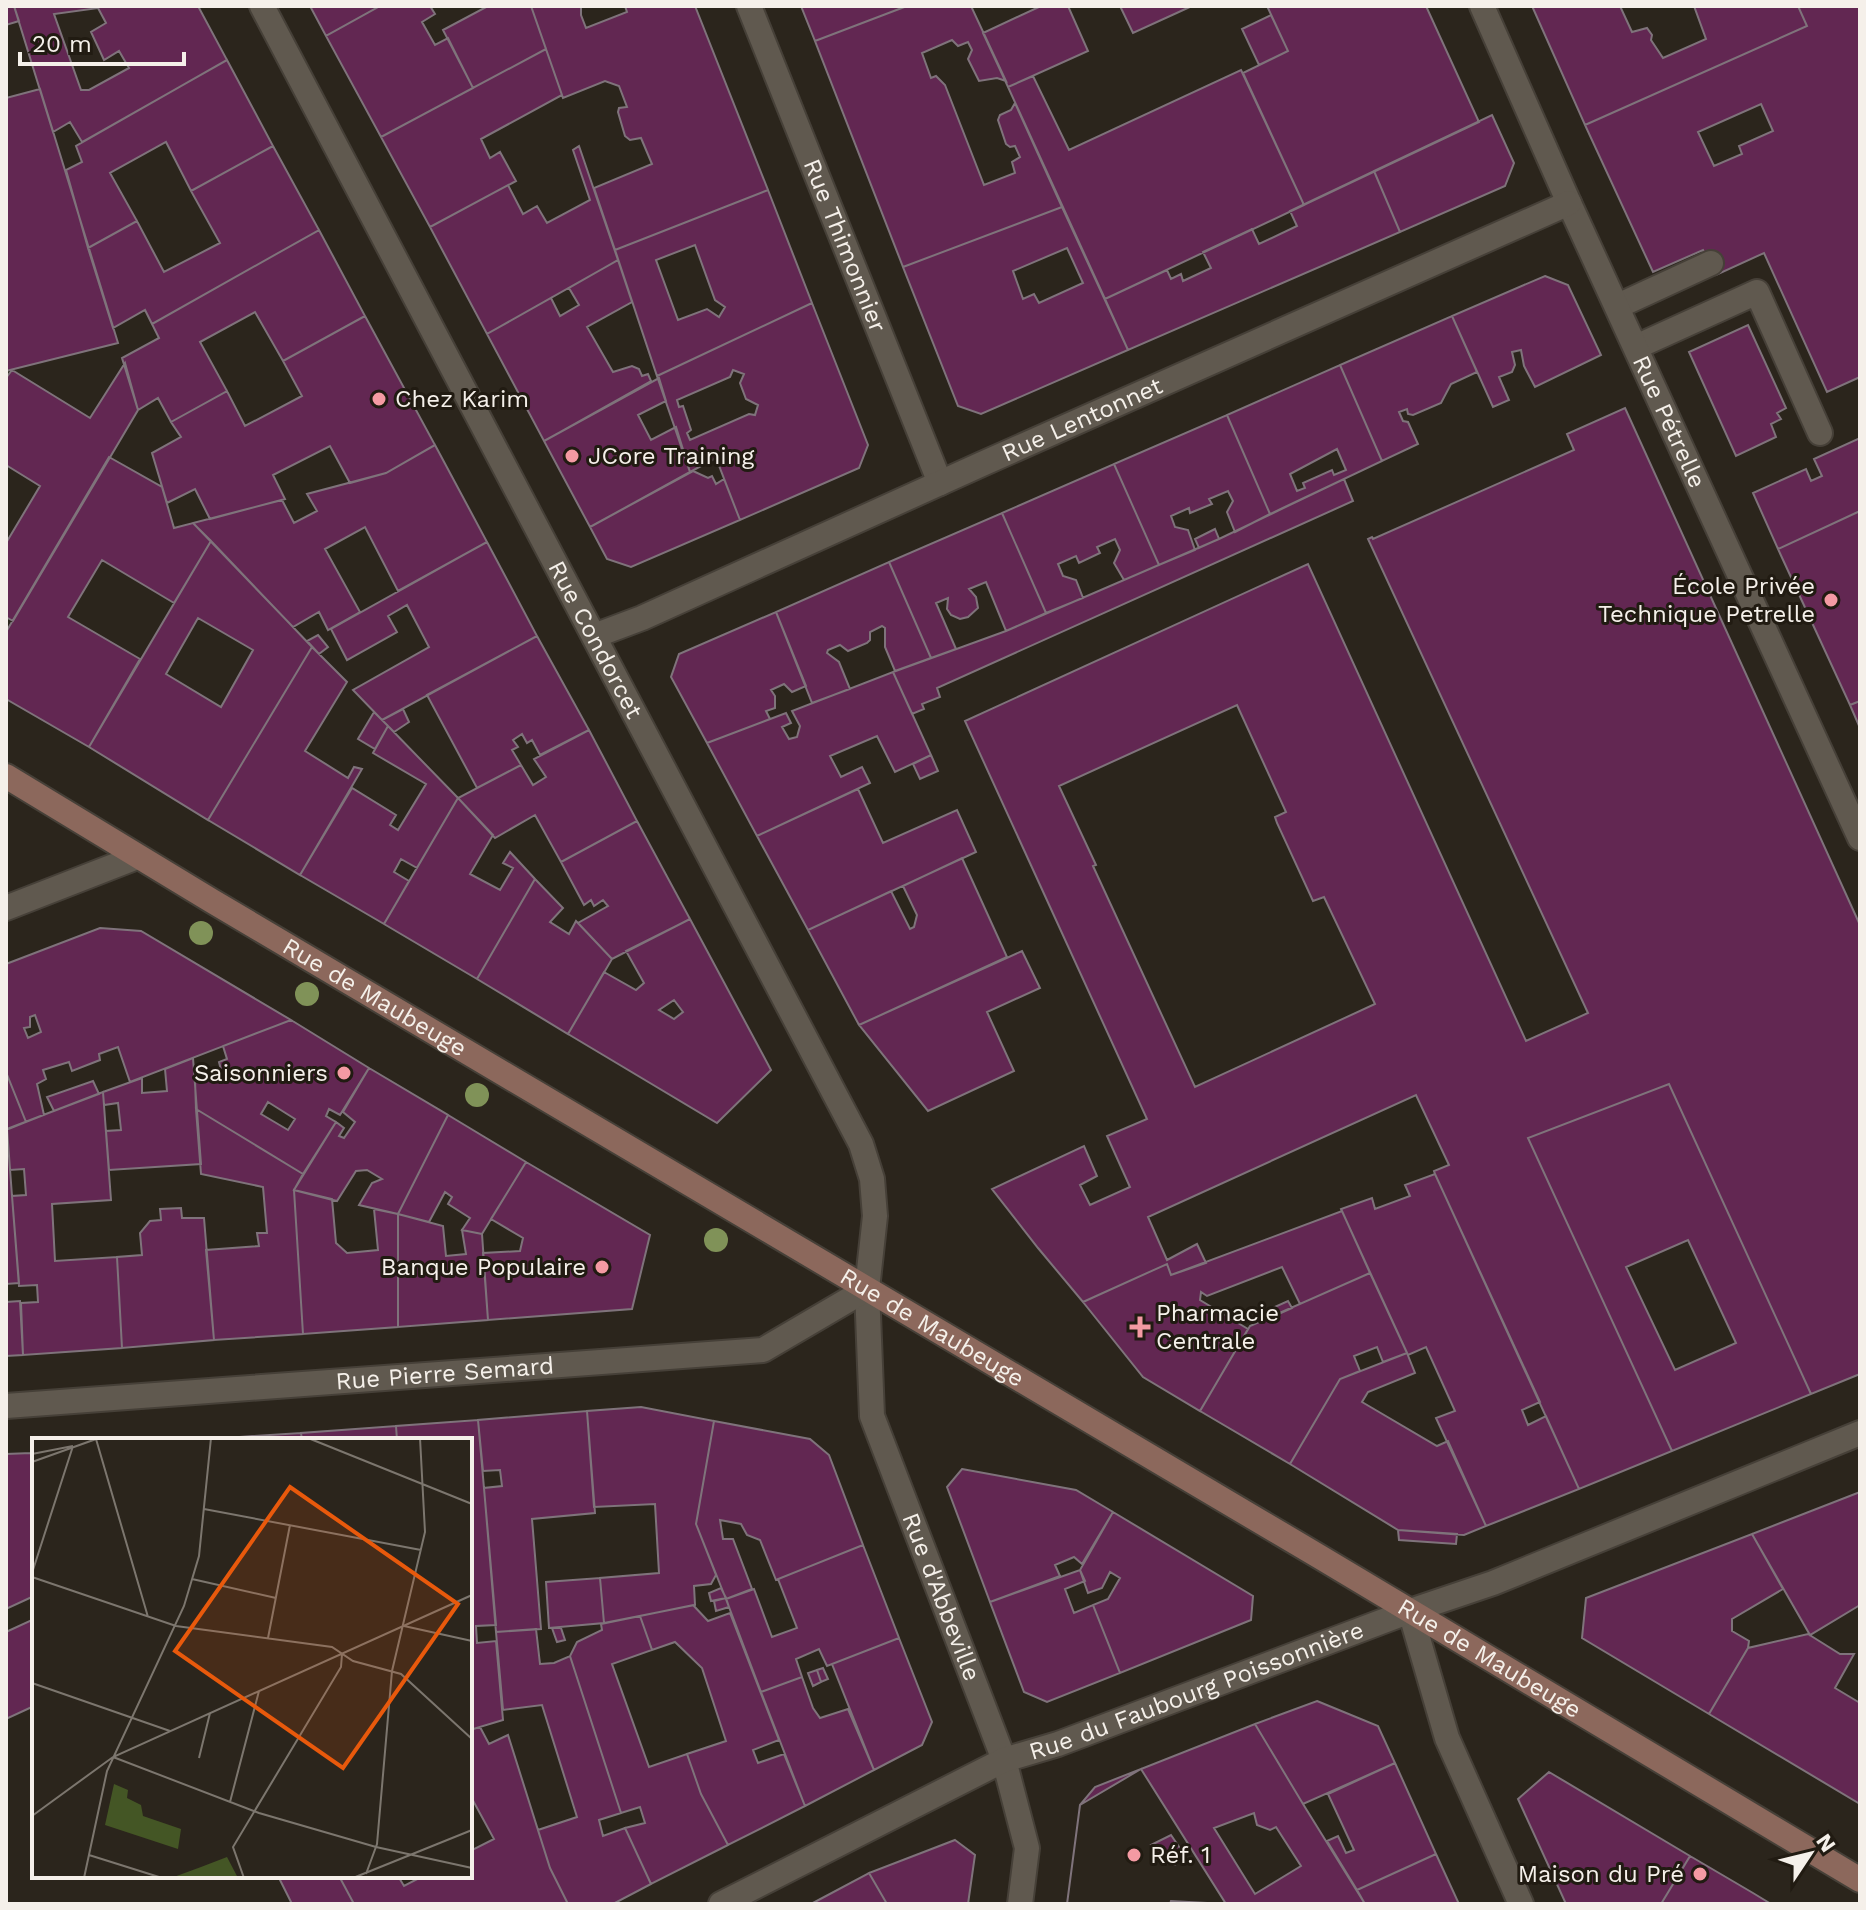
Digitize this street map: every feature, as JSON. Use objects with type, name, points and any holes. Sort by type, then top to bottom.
[{"type":"main road","name":"Rue de Maubeuge","points":[[6,776],[137,857],[1860,1880]]},
{"type":"street","name":"Rue Condorcet","points":[[262,6],[861,1144],[872,1179],[875,1216],[867,1289]]},
{"type":"street","name":"Rue Thimonnier","points":[[749,6],[940,483]]},
{"type":"street","name":"Rue Pétrelle","points":[[1482,6],[1860,838]]},
{"type":"street","name":"Rue Lentonnet","points":[[594,636],[642,618],[1569,203]]},
{"type":"street","points":[[1618,306],[1711,263]]},
{"type":"street","points":[[1636,347],[1757,292],[1820,433]]},
{"type":"street","points":[[6,908],[137,857]]},
{"type":"street","name":"Rue Pierre Semard","points":[[6,1406],[763,1350],[867,1289]]},
{"type":"street","name":"Rue d'Abbeville","points":[[867,1289],[872,1416],[1004,1760],[1027,1848],[1020,1904]]},
{"type":"street","name":"Rue du Faubourg Poissonnière","points":[[721,1904],[1004,1760],[1058,1744],[1410,1611],[1493,1583],[1860,1433]]},
{"type":"street","points":[[1410,1611],[1447,1738],[1521,1904]]},
{"type":"building","points":[[6,6],[14,6],[19,21],[6,25]]},
{"type":"building","points":[[14,6],[198,6],[227,60],[82,142],[70,122],[53,132]],"holes":[[[98,8],[106,23],[91,32],[104,60],[119,51],[129,68],[89,90],[81,90],[54,14]]]},
{"type":"building","points":[[310,6],[380,6],[326,36]]},
{"type":"building","points":[[380,6],[430,6],[435,14],[422,22],[435,45],[448,38],[473,88],[381,137],[326,36]]},
{"type":"building","points":[[488,6],[531,6],[546,49],[473,88],[443,30]]},
{"type":"building","points":[[531,6],[581,6],[586,28],[627,12],[625,6],[695,6],[768,190],[615,250],[594,188],[652,164],[641,138],[630,140],[625,136],[618,112],[619,108],[627,107],[619,86],[605,81],[563,98]]},
{"type":"building","points":[[801,6],[907,6],[815,41]]},
{"type":"building","points":[[907,6],[971,6],[1006,81],[997,78],[979,81],[968,59],[972,50],[968,42],[958,46],[952,40],[922,53],[931,78],[936,76],[945,85],[984,185],[1015,173],[1012,162],[1020,157],[1015,146],[1006,144],[998,120],[1015,103],[1062,207],[903,267],[815,41]]},
{"type":"building","points":[[1041,6],[1068,6],[1088,51],[1008,87],[983,33]]},
{"type":"building","points":[[1120,6],[1192,6],[1133,33]]},
{"type":"building","points":[[1267,6],[1426,6],[1479,122],[1304,205],[1243,73],[1288,51]]},
{"type":"building","points":[[1532,6],[1620,6],[1632,32],[1647,28],[1663,58],[1706,39],[1694,6],[1798,6],[1807,26],[1585,125]]},
{"type":"building","points":[[1798,6],[1860,6],[1860,377],[1827,392],[1764,253],[1716,275],[1703,250],[1653,272],[1585,125],[1807,26]],"holes":[[[1761,104],[1773,131],[1739,146],[1742,154],[1714,166],[1698,132]]]},
{"type":"building","points":[[1271,15],[1288,51],[1259,65],[1242,29]]},
{"type":"building","points":[[546,49],[562,95],[481,139],[490,158],[500,152],[516,181],[430,227],[381,137]]},
{"type":"building","points":[[227,60],[273,146],[191,191],[166,142],[110,173],[137,221],[88,248],[66,170],[82,162],[76,146]]},
{"type":"building","points":[[1241,70],[1304,205],[1105,299],[1008,87],[1033,76],[1069,150]]},
{"type":"building","points":[[40,89],[118,343],[6,371],[6,98]]},
{"type":"building","points":[[1492,115],[1514,163],[1505,186],[1400,232],[1374,171]]},
{"type":"building","points":[[273,146],[319,230],[152,324],[145,310],[113,328],[88,248],[137,221],[164,272],[220,243],[191,191]]},
{"type":"building","points":[[579,146],[618,260],[487,334],[430,227],[508,185],[523,214],[537,206],[547,223],[590,200],[573,150]]},
{"type":"building","points":[[1374,171],[1400,232],[1128,350],[1105,299],[1167,270],[1171,279],[1181,274],[1183,281],[1211,268],[1203,252],[1252,229],[1259,244],[1297,226],[1290,211]]},
{"type":"building","points":[[768,190],[812,303],[657,376],[615,250]],"holes":[[[695,245],[715,300],[725,307],[719,317],[707,309],[678,320],[656,260]]]},
{"type":"building","points":[[1062,207],[1128,350],[981,414],[958,406],[903,267]],"holes":[[[1067,248],[1083,283],[1039,303],[1034,294],[1023,299],[1013,271]]]},
{"type":"building","points":[[319,230],[365,316],[283,361],[255,312],[200,342],[227,391],[171,422],[158,398],[138,410],[122,358],[159,338],[152,324]]},
{"type":"building","points":[[618,260],[632,302],[587,327],[613,372],[632,366],[639,369],[642,376],[648,374],[651,381],[544,441],[487,334],[551,298],[560,316],[579,305],[569,288]]},
{"type":"building","points":[[1545,276],[1568,285],[1601,355],[1535,387],[1524,366],[1521,350],[1512,352],[1515,365],[1512,372],[1499,377],[1509,400],[1493,407],[1452,316]]},
{"type":"building","points":[[812,303],[868,445],[859,468],[740,520],[716,458],[690,472],[657,376]],"holes":[[[733,370],[744,374],[740,383],[746,399],[758,405],[755,415],[749,414],[690,440],[687,433],[691,430],[683,406],[679,407],[677,400],[730,377]]]},
{"type":"building","points":[[365,316],[435,445],[386,473],[350,483],[330,446],[273,475],[285,499],[210,519],[195,489],[167,503],[152,453],[181,437],[171,422],[227,391],[245,426],[302,396],[283,361]]},
{"type":"building","points":[[1452,316],[1477,372],[1451,384],[1441,403],[1413,415],[1408,414],[1407,409],[1399,412],[1403,421],[1408,422],[1418,444],[1382,461],[1340,365]]},
{"type":"building","points":[[1748,325],[1786,408],[1777,413],[1781,419],[1771,424],[1776,437],[1736,456],[1689,352]]},
{"type":"building","points":[[125,363],[138,410],[13,621],[6,617],[6,543],[40,486],[6,465],[6,378],[12,370],[90,418]]},
{"type":"building","points":[[1340,365],[1382,461],[1270,514],[1227,415]],"holes":[[[1337,449],[1346,470],[1334,475],[1332,470],[1303,483],[1305,488],[1297,491],[1290,474]]]},
{"type":"building","points":[[659,378],[666,401],[638,415],[651,440],[676,427],[690,472],[590,527],[544,441]]},
{"type":"building","points":[[1625,408],[1860,925],[1860,1374],[1811,1394],[1669,1084],[1528,1138],[1672,1451],[1579,1489],[1435,1174],[1434,1171],[1449,1165],[1416,1095],[1148,1217],[1167,1260],[1197,1244],[1206,1263],[1171,1275],[1167,1264],[1083,1302],[1038,1248],[992,1189],[1084,1146],[1097,1176],[1080,1185],[1090,1205],[1130,1187],[1107,1136],[1147,1119],[965,721],[1308,564],[1526,1041],[1588,1013],[1368,539],[1574,450],[1567,434]],"holes":[[[1237,705],[1286,812],[1275,817],[1313,901],[1324,897],[1375,1004],[1195,1087],[1059,786]]]},
{"type":"building","points":[[1227,415],[1270,514],[1235,532],[1227,512],[1233,501],[1228,491],[1209,499],[1212,504],[1190,513],[1189,508],[1171,516],[1175,527],[1188,530],[1195,550],[1159,565],[1114,464]]},
{"type":"building","points":[[1860,438],[1860,511],[1778,549],[1753,493],[1806,469],[1811,481],[1822,476],[1814,459]]},
{"type":"building","points":[[435,445],[487,542],[398,591],[365,527],[325,549],[360,612],[328,630],[319,612],[293,627],[193,523],[282,500],[294,523],[317,511],[307,494],[386,473]]},
{"type":"building","points":[[109,457],[162,487],[174,528],[193,523],[211,541],[174,603],[102,560],[68,617],[140,659],[89,747],[6,699],[6,632]]},
{"type":"building","points":[[1114,464],[1159,565],[1124,580],[1114,563],[1120,550],[1115,539],[1097,547],[1100,553],[1079,563],[1076,556],[1058,564],[1063,576],[1076,580],[1083,598],[1046,613],[1002,513]]},
{"type":"building","points":[[693,471],[708,478],[712,476],[716,484],[724,479],[740,520],[631,567],[607,559],[590,527]]},
{"type":"building","points":[[1344,479],[1353,501],[937,688],[940,697],[922,704],[924,709],[912,714],[893,672],[1006,631],[1219,539]]},
{"type":"building","name":"École Privée Technique Petrelle","points":[[1860,511],[1860,701],[1850,705],[1778,549]]},
{"type":"building","points":[[1002,513],[1046,613],[1006,631],[986,582],[969,589],[976,597],[978,608],[968,617],[960,619],[951,615],[947,609],[948,598],[936,603],[956,649],[931,658],[889,562]]},
{"type":"building","points":[[1215,529],[1219,539],[1199,548],[1195,539]]},
{"type":"building","points":[[211,541],[312,647],[208,820],[89,747]],"holes":[[[198,618],[253,650],[221,707],[166,674]]]},
{"type":"building","points":[[487,542],[537,636],[382,720],[353,690],[429,647],[407,605],[388,616],[397,632],[347,660],[331,629]]},
{"type":"building","points":[[889,562],[931,658],[895,671],[885,647],[885,628],[882,626],[870,632],[867,643],[848,651],[840,645],[828,650],[827,653],[839,662],[850,689],[812,703],[776,612]]},
{"type":"building","points":[[776,612],[806,686],[792,692],[784,684],[771,690],[775,696],[775,708],[766,711],[770,719],[707,743],[671,677],[679,654]]},
{"type":"building","points":[[318,635],[328,647],[319,654],[307,641]]},
{"type":"building","points":[[537,636],[589,730],[540,755],[532,740],[527,743],[522,734],[513,740],[518,747],[512,750],[521,765],[477,788],[427,695]]},
{"type":"building","points":[[312,647],[347,682],[305,751],[348,778],[354,767],[362,769],[300,875],[208,820]]},
{"type":"building","points":[[893,672],[931,755],[895,772],[877,736],[830,756],[841,777],[862,767],[870,783],[757,836],[707,743],[786,713],[791,723],[782,727],[789,739],[797,737],[800,726],[792,711]]},
{"type":"building","points":[[1860,701],[1860,728],[1850,705]]},
{"type":"building","points":[[403,709],[409,722],[394,732],[382,720]]},
{"type":"building","points":[[374,712],[388,726],[375,749],[358,739]]},
{"type":"building","points":[[388,726],[458,798],[417,868],[401,859],[394,872],[409,881],[384,924],[300,875],[352,788],[396,815],[390,825],[398,830],[426,784],[373,753]]},
{"type":"building","points":[[589,730],[637,821],[561,862],[535,815],[495,838],[458,798],[521,765],[533,785],[546,777],[534,759]]},
{"type":"building","points":[[931,755],[938,771],[920,779],[913,764]]},
{"type":"building","points":[[858,789],[883,843],[957,810],[976,852],[808,930],[757,836]]},
{"type":"building","points":[[458,798],[493,835],[470,874],[500,890],[513,868],[503,863],[510,852],[535,879],[477,979],[384,924]]},
{"type":"building","points":[[637,821],[690,919],[612,959],[578,923],[608,906],[603,900],[594,906],[591,900],[584,905],[561,862]]},
{"type":"building","points":[[962,858],[1007,957],[859,1025],[808,930],[891,891],[910,929],[914,927],[917,915],[903,886]]},
{"type":"building","points":[[535,879],[563,908],[550,922],[569,934],[576,921],[612,959],[568,1034],[477,979]]},
{"type":"building","points":[[690,919],[771,1070],[717,1123],[568,1034],[604,972],[636,990],[644,983],[626,951]],"holes":[[[674,1000],[683,1012],[674,1019],[659,1010]]]},
{"type":"building","points":[[100,928],[141,931],[291,1020],[130,1082],[118,1047],[99,1054],[100,1060],[72,1071],[69,1062],[43,1070],[46,1079],[37,1084],[44,1115],[26,1122],[6,1072],[6,964]],"holes":[[[35,1015],[41,1032],[28,1038],[24,1028],[30,1027],[30,1017]]]},
{"type":"building","points":[[1022,951],[1040,988],[987,1012],[1014,1071],[928,1111],[859,1025]]},
{"type":"building","points":[[291,1020],[369,1068],[340,1115],[329,1109],[326,1116],[336,1122],[303,1174],[196,1109],[195,1080],[221,1070],[219,1062],[227,1059],[223,1046]],"holes":[[[268,1102],[295,1119],[288,1130],[261,1114]]]},
{"type":"building","points":[[193,1058],[201,1164],[109,1170],[106,1131],[121,1130],[118,1103],[104,1105],[103,1092],[142,1078],[142,1093],[167,1091],[165,1069]]},
{"type":"building","points":[[369,1068],[448,1115],[398,1214],[359,1205],[372,1183],[382,1179],[367,1170],[356,1171],[337,1201],[294,1190],[336,1122],[344,1128],[339,1136],[344,1138],[355,1122],[343,1112]]},
{"type":"building","points":[[6,1072],[26,1122],[6,1130]]},
{"type":"building","points":[[93,1081],[99,1094],[54,1111],[47,1097]]},
{"type":"building","points":[[1669,1084],[1811,1394],[1672,1451],[1528,1138]],"holes":[[[1688,1240],[1736,1343],[1675,1370],[1626,1267]]]},
{"type":"building","points":[[103,1092],[111,1200],[52,1204],[55,1261],[117,1257],[122,1348],[23,1355],[21,1303],[38,1302],[37,1285],[19,1286],[12,1196],[26,1195],[24,1169],[10,1170],[7,1129]]},
{"type":"building","points":[[196,1109],[303,1174],[294,1190],[303,1334],[214,1340],[206,1250],[259,1246],[257,1233],[267,1233],[263,1187],[201,1174]]},
{"type":"building","points":[[448,1115],[526,1162],[482,1234],[462,1230],[470,1218],[448,1204],[452,1197],[445,1192],[429,1222],[398,1214]]},
{"type":"building","points":[[7,1129],[19,1283],[6,1284]]},
{"type":"building","points":[[526,1162],[650,1235],[632,1309],[488,1320],[483,1253],[520,1251],[523,1238],[491,1219]]},
{"type":"building","points":[[1435,1174],[1540,1402],[1522,1410],[1528,1425],[1546,1416],[1579,1489],[1486,1526],[1436,1418],[1455,1411],[1426,1347],[1408,1355],[1341,1209],[1372,1198],[1375,1209],[1410,1196],[1405,1185]]},
{"type":"building","points":[[294,1190],[332,1199],[336,1243],[347,1253],[378,1250],[374,1209],[398,1214],[398,1327],[303,1334]]},
{"type":"building","points":[[181,1208],[182,1218],[204,1218],[214,1340],[122,1348],[117,1257],[142,1255],[140,1233],[150,1221],[161,1220],[160,1209]]},
{"type":"building","points":[[1342,1211],[1370,1273],[1300,1304],[1282,1267],[1207,1296],[1201,1292],[1200,1300],[1248,1329],[1200,1411],[1143,1377],[1083,1302],[1167,1264],[1171,1275]]},
{"type":"building","points":[[398,1214],[443,1226],[446,1256],[466,1254],[462,1230],[482,1234],[488,1320],[398,1327]]},
{"type":"building","points":[[1370,1273],[1407,1353],[1383,1362],[1377,1347],[1354,1356],[1360,1371],[1340,1379],[1290,1464],[1200,1411],[1250,1326]]},
{"type":"building","points":[[20,1301],[23,1355],[6,1356],[6,1302]]},
{"type":"building","points":[[1288,1301],[1292,1308],[1272,1317],[1268,1310]]},
{"type":"building","points":[[1407,1353],[1415,1373],[1368,1392],[1362,1402],[1437,1446],[1448,1441],[1486,1526],[1464,1535],[1398,1530],[1290,1464],[1340,1379]]},
{"type":"building","points":[[641,1407],[714,1421],[696,1524],[716,1575],[711,1584],[694,1586],[695,1605],[604,1623],[600,1578],[659,1573],[655,1504],[594,1507],[587,1411]]},
{"type":"building","points":[[587,1411],[595,1513],[532,1519],[541,1629],[496,1632],[484,1488],[502,1486],[500,1470],[483,1471],[478,1420]]},
{"type":"building","points":[[478,1420],[496,1625],[476,1626],[477,1643],[496,1641],[503,1720],[472,1729],[472,1438],[397,1438],[396,1426]]},
{"type":"building","points":[[714,1421],[810,1439],[829,1455],[863,1545],[776,1580],[760,1540],[747,1535],[741,1524],[720,1520],[723,1539],[733,1539],[752,1589],[726,1599],[696,1524]]},
{"type":"building","points":[[396,1426],[397,1438],[302,1438],[301,1433]]},
{"type":"building","points":[[301,1433],[302,1438],[226,1438]]},
{"type":"building","points":[[31,1453],[32,1597],[6,1609],[6,1454]]},
{"type":"building","points":[[962,1469],[1076,1490],[1113,1512],[1082,1564],[1074,1557],[1055,1565],[1060,1576],[990,1602],[947,1487]]},
{"type":"building","points":[[1860,1492],[1860,1605],[1810,1635],[1752,1534]]},
{"type":"building","points":[[1113,1512],[1253,1596],[1251,1620],[1120,1673],[1093,1605],[1108,1599],[1120,1578],[1110,1572],[1102,1588],[1088,1593],[1080,1570]]},
{"type":"building","points":[[1398,1530],[1457,1534],[1456,1544],[1399,1540]]},
{"type":"building","points":[[1752,1534],[1783,1589],[1732,1619],[1732,1631],[1749,1641],[1748,1648],[1709,1714],[1582,1638],[1586,1598]]},
{"type":"building","points":[[863,1545],[899,1638],[827,1666],[819,1649],[796,1659],[802,1677],[761,1692],[726,1599],[754,1589],[772,1637],[797,1628],[778,1579]]},
{"type":"building","points":[[1080,1570],[1085,1581],[1065,1589],[1074,1613],[1093,1605],[1120,1673],[1047,1702],[1024,1692],[990,1602]]},
{"type":"building","points":[[600,1578],[604,1623],[549,1628],[546,1582]]},
{"type":"building","points":[[721,1588],[726,1598],[711,1601],[709,1593]]},
{"type":"building","points":[[726,1598],[729,1607],[716,1611],[714,1601]]},
{"type":"building","points":[[693,1605],[708,1621],[730,1613],[779,1740],[753,1750],[758,1763],[784,1754],[805,1806],[728,1845],[701,1794],[687,1754],[726,1741],[702,1668],[675,1642],[652,1650],[640,1616]]},
{"type":"building","points":[[640,1616],[652,1650],[612,1664],[649,1767],[687,1754],[701,1794],[728,1845],[651,1884],[625,1828],[645,1823],[640,1807],[621,1813],[570,1656],[577,1642],[602,1630],[601,1624]]},
{"type":"building","points":[[32,1620],[32,1707],[6,1719],[6,1632]]},
{"type":"building","points":[[552,1628],[561,1628],[565,1640],[557,1642]]},
{"type":"building","points":[[536,1629],[540,1664],[554,1663],[570,1656],[621,1813],[599,1820],[603,1836],[625,1828],[651,1884],[613,1904],[568,1904],[550,1868],[538,1830],[577,1817],[542,1705],[503,1710],[496,1632]]},
{"type":"building","points":[[1808,1634],[1840,1654],[1854,1654],[1835,1688],[1860,1703],[1860,1804],[1709,1714],[1748,1648]]},
{"type":"building","points":[[899,1638],[932,1722],[922,1745],[874,1770],[832,1664]]},
{"type":"building","points":[[823,1668],[828,1679],[821,1682],[817,1670]]},
{"type":"building","points":[[817,1670],[821,1682],[813,1686],[808,1673]]},
{"type":"building","points":[[802,1677],[820,1718],[848,1709],[874,1770],[805,1806],[761,1692]]},
{"type":"building","points":[[1317,1701],[1378,1726],[1395,1763],[1303,1804],[1255,1724]]},
{"type":"building","points":[[1255,1724],[1365,1904],[1226,1904],[1141,1769]],"holes":[[[1254,1813],[1257,1825],[1270,1830],[1276,1827],[1301,1866],[1255,1894],[1214,1828]]]},
{"type":"building","points":[[480,1727],[489,1744],[508,1735],[550,1868],[568,1904],[354,1904],[340,1878],[399,1878],[404,1886],[419,1878],[472,1878],[472,1850],[494,1839],[472,1799],[472,1729]]},
{"type":"building","points":[[1395,1763],[1436,1854],[1357,1890],[1327,1841],[1338,1836],[1346,1853],[1354,1850],[1328,1794]]},
{"type":"building","name":"Réf. 1","points":[[1141,1769],[1226,1904],[1171,1901],[1170,1904],[1067,1904],[1080,1805],[1095,1787]],"holes":[[[1171,1835],[1186,1857],[1175,1865],[1161,1862],[1151,1845]]]},
{"type":"building","name":"Réf. 1","points":[[1141,1769],[1226,1904],[1067,1904],[1080,1805]]},
{"type":"building","points":[[1549,1772],[1690,1856],[1661,1904],[1566,1904],[1518,1799]]},
{"type":"building","points":[[955,1840],[975,1855],[968,1904],[887,1904],[869,1873]]},
{"type":"building","points":[[1436,1854],[1459,1904],[1365,1904],[1357,1890]]},
{"type":"building","name":"Maison du Pré","points":[[1690,1856],[1753,1893],[1771,1904],[1661,1904]]},
{"type":"building","points":[[869,1873],[887,1904],[811,1904]]},
{"type":"building","points":[[279,1878],[340,1878],[354,1904],[292,1904]]},
{"type":"place","name":"Chez Karim","points":[[379,399]]},
{"type":"place","name":"JCore Training","points":[[572,456]]},
{"type":"place","name":"École Privée Technique Petrelle","points":[[1831,600]]},
{"type":"place","name":"Saisonniers","points":[[344,1073]]},
{"type":"place","name":"Banque Populaire","points":[[602,1267]]},
{"type":"place","name":"Pharmacie Centrale","points":[[1140,1327]]},
{"type":"place","name":"Réf. 1","points":[[1134,1855]]},
{"type":"place","name":"Maison du Pré","points":[[1700,1874]]}]
